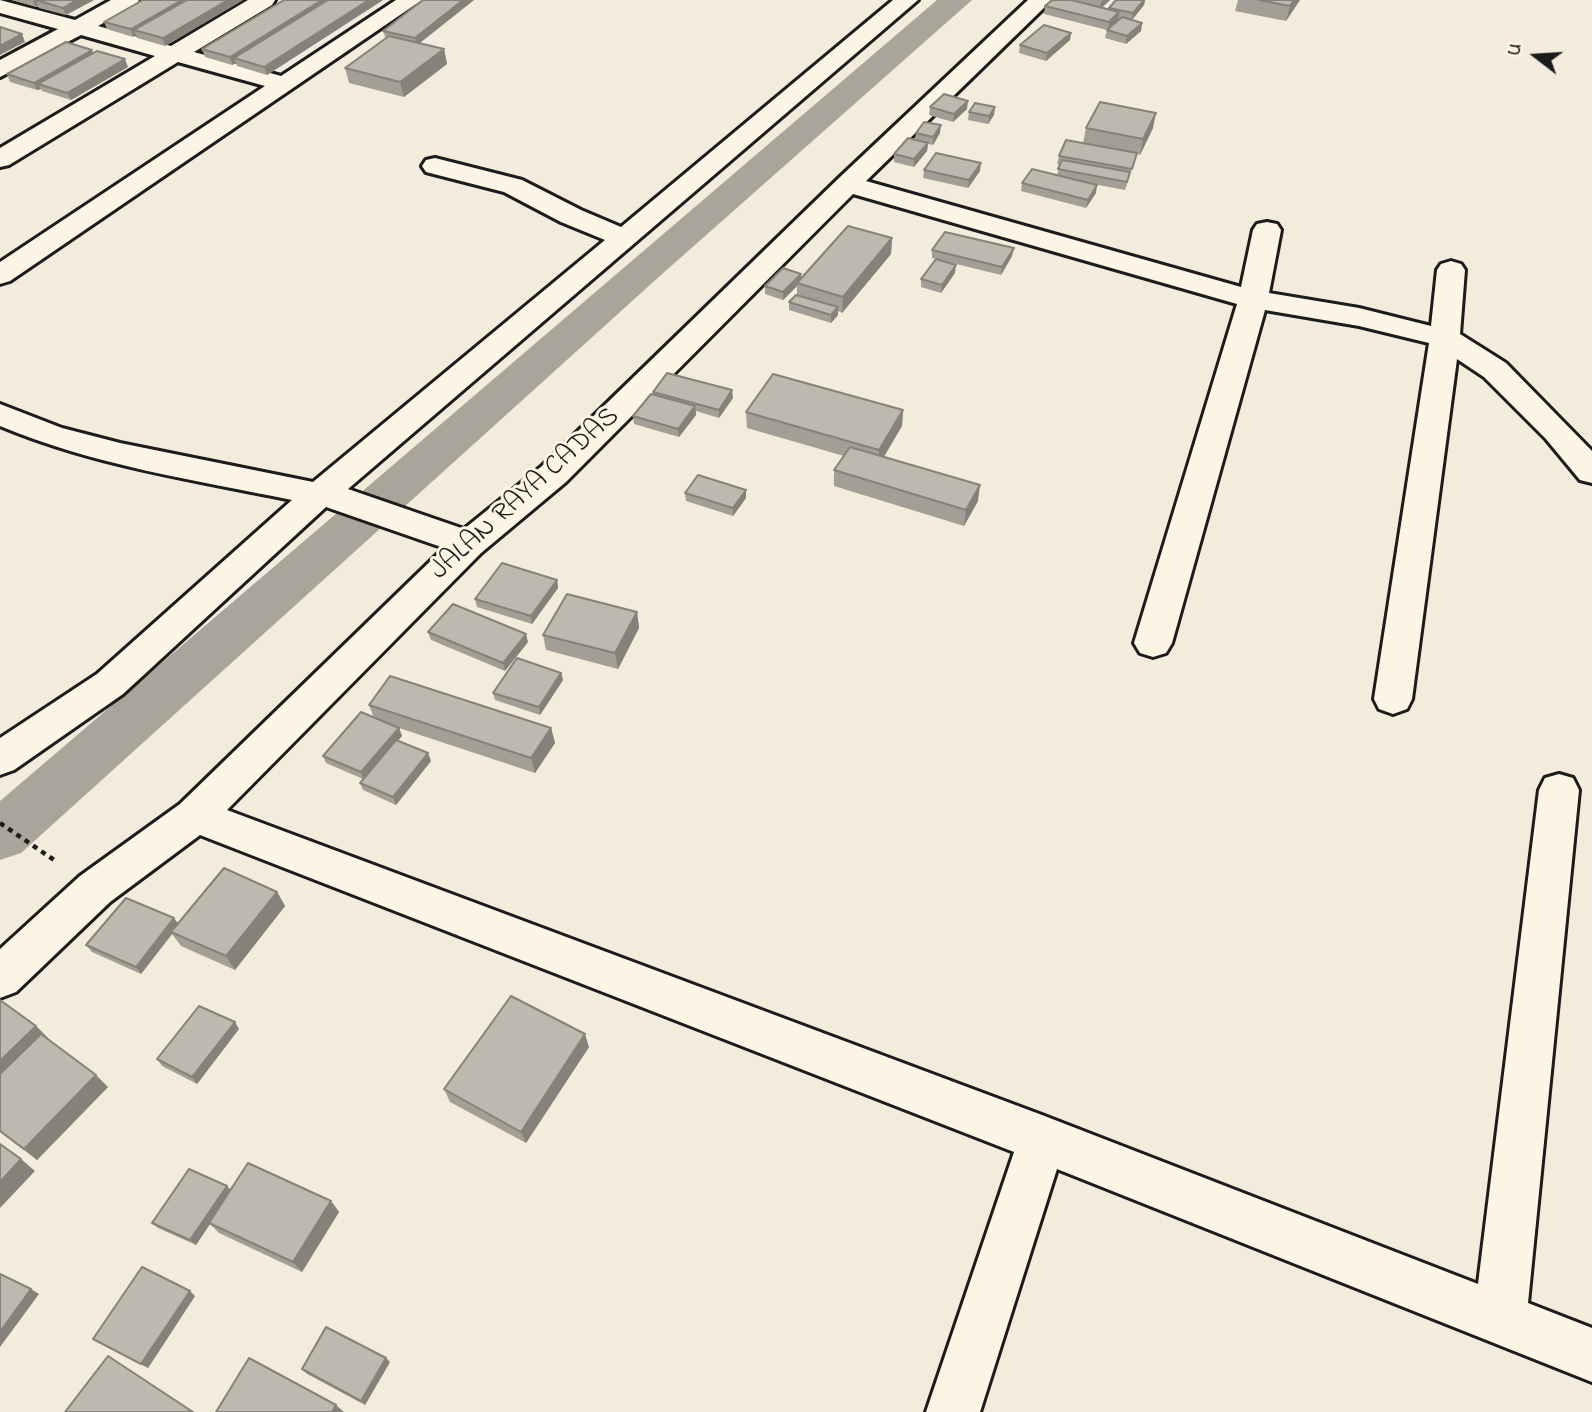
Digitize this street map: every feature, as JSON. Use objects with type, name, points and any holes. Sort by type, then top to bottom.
[{"type":"street","points":[[0,70],[128,0]]},
{"type":"street","points":[[0,159],[264,0]]},
{"type":"street","points":[[0,275],[411,0]]},
{"type":"street","points":[[0,759],[110,684],[332,498],[624,238],[907,0]]},
{"type":"street","name":"JALAN RAYA CADAS","points":[[0,978],[95,889],[195,816],[469,544],[554,474],[848,184],[1041,0]]},
{"type":"street","points":[[0,6],[284,85]]},
{"type":"street","points":[[435,166],[513,186],[572,216],[624,238]]},
{"type":"street","points":[[848,184],[1253,299],[1359,317],[1445,338],[1495,370],[1558,432],[1592,472]]},
{"type":"street","points":[[1153,643],[1253,299],[1267,230]]},
{"type":"street","points":[[1393,699],[1445,338],[1451,270]]},
{"type":"street","points":[[0,414],[76,443],[332,498],[469,544]]},
{"type":"street","points":[[1500,1318],[1559,790]]},
{"type":"street","points":[[195,816],[1042,1139],[1592,1355]]},
{"type":"street","points":[[953,1412],[1042,1139]]},
{"type":"path","points":[[0,823],[64,866]]},
{"type":"building","points":[[36,0],[77,0],[63,8]]},
{"type":"building","points":[[143,0],[182,0],[131,29],[104,22]]},
{"type":"building","points":[[187,0],[228,0],[163,38],[134,30]]},
{"type":"building","points":[[284,0],[322,0],[230,57],[202,49]]},
{"type":"building","points":[[328,0],[369,0],[264,67],[234,58]]},
{"type":"building","points":[[423,0],[463,0],[415,38],[383,31]]},
{"type":"building","points":[[1052,0],[1071,0],[1119,12],[1109,22],[1045,6]]},
{"type":"building","points":[[1116,0],[1144,0],[1133,13],[1109,8]]},
{"type":"building","points":[[1259,0],[1294,0],[1290,6]]},
{"type":"building","points":[[1122,17],[1142,23],[1127,36],[1107,30]]},
{"type":"building","points":[[1044,25],[1071,33],[1047,53],[1020,45]]},
{"type":"building","points":[[0,27],[22,34],[0,46]]},
{"type":"building","points":[[389,36],[444,49],[400,82],[345,68]]},
{"type":"building","points":[[66,42],[92,50],[34,83],[7,74]]},
{"type":"building","points":[[97,51],[125,59],[67,93],[38,84]]},
{"type":"building","points":[[944,94],[968,101],[954,114],[930,107]]},
{"type":"building","points":[[1100,102],[1156,113],[1143,139],[1086,128]]},
{"type":"building","points":[[975,103],[995,107],[989,116],[969,112]]},
{"type":"building","points":[[924,122],[941,125],[933,137],[916,133]]},
{"type":"building","points":[[908,138],[928,143],[914,159],[894,154]]},
{"type":"building","points":[[1066,140],[1137,153],[1132,169],[1059,156]]},
{"type":"building","points":[[936,153],[981,163],[969,180],[924,170]]},
{"type":"building","points":[[1062,160],[1130,172],[1127,182],[1058,169]]},
{"type":"building","points":[[1032,169],[1097,185],[1088,200],[1022,183]]},
{"type":"building","points":[[848,226],[892,238],[843,297],[797,283]]},
{"type":"building","points":[[945,232],[1014,248],[1002,267],[932,250]]},
{"type":"building","points":[[936,259],[956,265],[942,285],[921,279]]},
{"type":"building","points":[[783,268],[801,274],[783,292],[765,286]]},
{"type":"building","points":[[796,295],[838,307],[831,315],[789,302]]},
{"type":"building","points":[[667,373],[732,390],[719,410],[653,392]]},
{"type":"building","points":[[773,374],[903,410],[879,450],[746,412]]},
{"type":"building","points":[[651,394],[695,406],[678,429],[633,416]]},
{"type":"building","points":[[850,447],[980,485],[966,510],[834,470]]},
{"type":"building","points":[[698,475],[746,490],[733,508],[685,493]]},
{"type":"building","points":[[502,563],[557,580],[531,616],[475,599]]},
{"type":"building","points":[[567,594],[637,612],[615,653],[543,635]]},
{"type":"building","points":[[453,604],[526,634],[503,663],[428,632]]},
{"type":"building","points":[[517,658],[561,673],[539,707],[493,693]]},
{"type":"building","points":[[390,676],[551,728],[531,758],[369,705]]},
{"type":"building","points":[[361,712],[399,728],[361,772],[323,756]]},
{"type":"building","points":[[396,740],[428,753],[393,797],[360,783]]},
{"type":"building","points":[[224,868],[277,892],[226,956],[171,932]]},
{"type":"building","points":[[126,898],[174,918],[136,967],[86,945]]},
{"type":"building","points":[[511,996],[585,1034],[521,1132],[444,1089]]},
{"type":"building","points":[[0,1000],[36,1026],[0,1061]]},
{"type":"building","points":[[199,1006],[235,1022],[192,1077],[157,1059]]},
{"type":"building","points":[[41,1034],[96,1075],[24,1149],[0,1131],[0,1074]]},
{"type":"building","points":[[0,1144],[21,1159],[0,1182]]},
{"type":"building","points":[[248,1163],[331,1201],[293,1262],[209,1223]]},
{"type":"building","points":[[189,1169],[227,1186],[190,1240],[152,1223]]},
{"type":"building","points":[[142,1267],[190,1291],[141,1364],[93,1339]]},
{"type":"building","points":[[0,1274],[31,1289],[0,1332]]},
{"type":"building","points":[[326,1327],[386,1358],[361,1401],[302,1369]]},
{"type":"building","points":[[108,1356],[193,1412],[65,1412]]},
{"type":"building","points":[[249,1358],[336,1405],[332,1412],[216,1412]]},
{"type":"waterway","points":[[0,836],[647,266],[956,0]]}]
